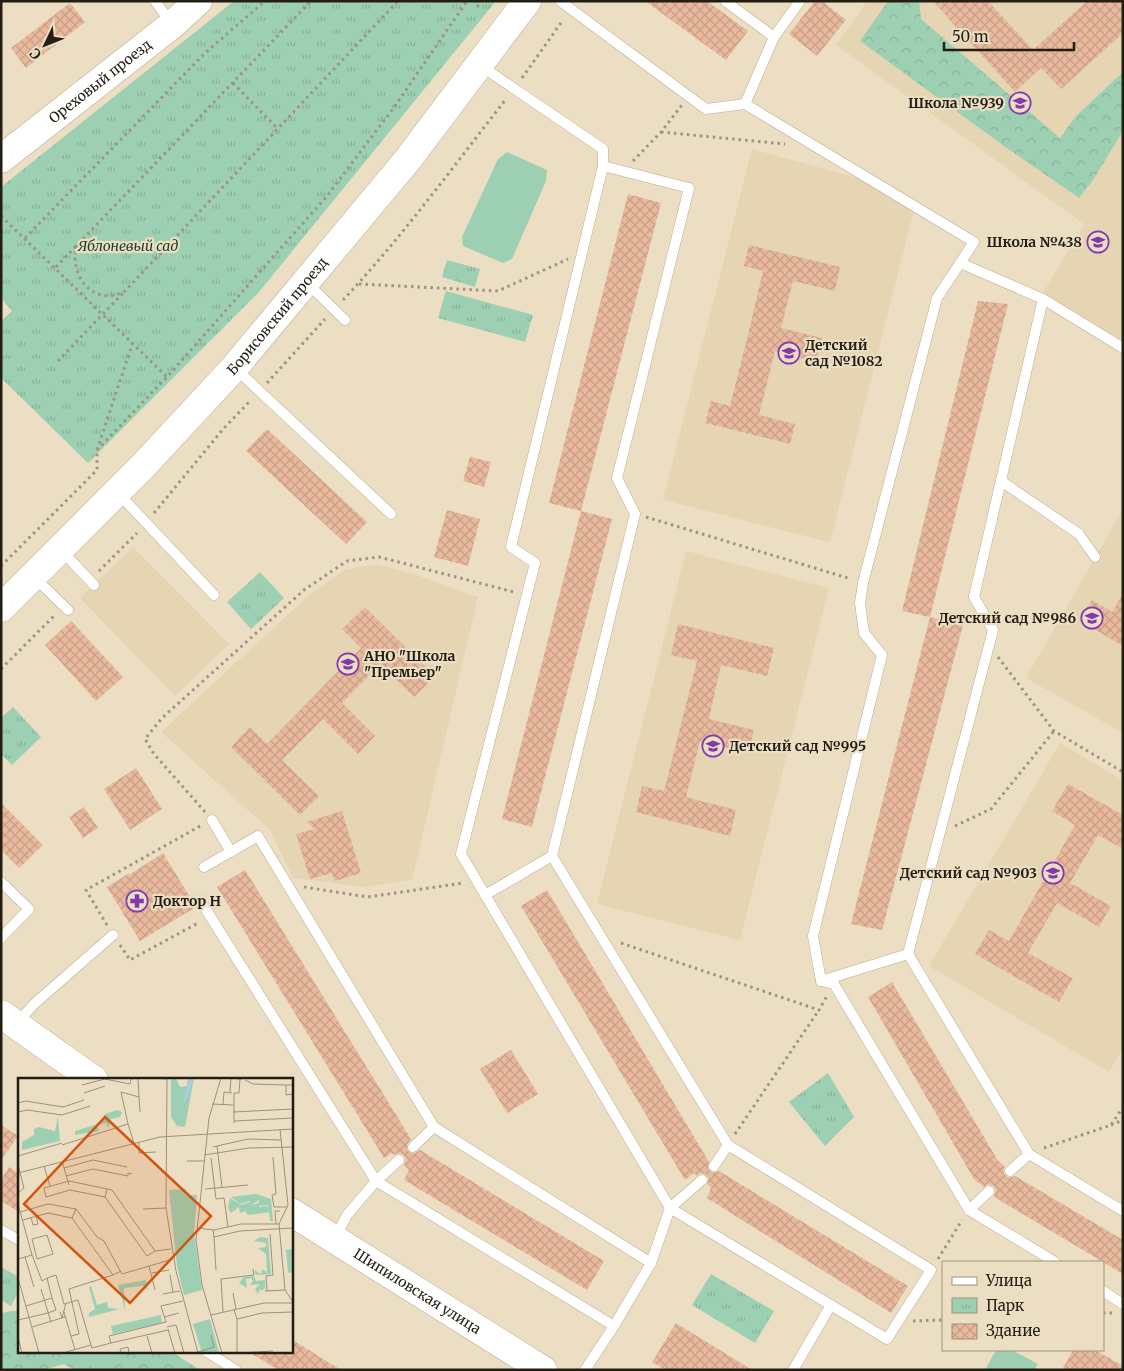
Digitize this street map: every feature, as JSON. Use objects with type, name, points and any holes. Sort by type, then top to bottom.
[{"type":"street","name":"Ореховый проезд","points":[[1,159],[173,24],[198,1]]},
{"type":"street","name":"Борисовский проезд","points":[[1,608],[117,492],[234,368],[409,158],[527,1]]},
{"type":"street","points":[[9,1019],[91,1078]]},
{"type":"street","name":"Шипиловская улица","points":[[292,1213],[536,1368]]},
{"type":"lane","points":[[155,1],[173,24]]},
{"type":"lane","points":[[560,1],[706,109],[745,104],[974,242],[938,298],[863,583],[860,603],[864,633],[882,655],[813,936],[821,982]]},
{"type":"lane","points":[[726,1],[774,37]]},
{"type":"lane","points":[[745,104],[774,37],[800,1]]},
{"type":"lane","points":[[480,65],[603,149],[603,166],[511,547],[535,563],[461,854],[670,1208],[887,1338],[931,1270],[728,1145],[552,856],[635,514],[618,478],[690,188],[603,166]]},
{"type":"lane","points":[[960,263],[1043,299],[1123,348]]},
{"type":"lane","points":[[306,282],[345,320]]},
{"type":"lane","points":[[1043,299],[974,597],[993,630],[908,954],[1029,1154],[1123,1210]]},
{"type":"lane","points":[[234,368],[391,514]]},
{"type":"lane","points":[[1001,481],[1079,534],[1095,557]]},
{"type":"lane","points":[[117,492],[145,524],[214,595]]},
{"type":"lane","points":[[60,549],[91,583]]},
{"type":"lane","points":[[33,577],[65,608]]},
{"type":"lane","points":[[212,820],[231,852]]},
{"type":"lane","points":[[204,867],[258,836],[434,1127],[651,1263]]},
{"type":"lane","points":[[485,895],[552,856]]},
{"type":"lane","points":[[1,882],[30,909],[1,938]]},
{"type":"lane","points":[[200,900],[376,1181],[614,1326]]},
{"type":"lane","points":[[9,1019],[34,1004],[113,935]]},
{"type":"lane","points":[[821,982],[908,954]]},
{"type":"lane","points":[[821,982],[834,984],[969,1210],[1053,1261]]},
{"type":"lane","points":[[412,1147],[434,1127]]},
{"type":"lane","points":[[714,1166],[728,1145]]},
{"type":"lane","points":[[1010,1171],[1029,1154]]},
{"type":"lane","points":[[334,1239],[347,1215],[376,1181],[399,1160]]},
{"type":"lane","points":[[585,1370],[614,1326],[651,1263],[670,1208],[702,1180]]},
{"type":"lane","points":[[969,1210],[989,1191]]},
{"type":"lane","points":[[1,1230],[18,1239]]},
{"type":"lane","points":[[1104,1292],[1123,1304]]},
{"type":"lane","points":[[793,1370],[832,1305]]},
{"type":"lane","points":[[210,1354],[236,1370]]},
{"type":"path","points":[[25,238],[205,53],[265,1]]},
{"type":"path","points":[[56,267],[311,1]]},
{"type":"path","points":[[58,361],[398,1]]},
{"type":"path","points":[[97,450],[167,377],[327,196],[395,106],[467,1]]},
{"type":"path","points":[[477,7],[482,1]]},
{"type":"path","points":[[91,583],[145,524],[224,428],[358,284],[515,88],[571,9]]},
{"type":"path","points":[[234,83],[278,129]]},
{"type":"path","points":[[624,171],[661,132],[689,96]]},
{"type":"path","points":[[661,132],[785,144],[794,148]]},
{"type":"path","points":[[1,216],[56,267],[167,377]]},
{"type":"path","points":[[77,245],[74,262],[79,278],[85,285],[92,291],[109,296],[118,295],[125,291]]},
{"type":"path","points":[[358,284],[498,291],[582,253]]},
{"type":"path","points":[[1,566],[97,470],[97,450],[133,342]]},
{"type":"path","points":[[635,514],[863,583]]},
{"type":"path","points":[[210,916],[130,960],[86,890],[212,820],[154,754],[145,739],[162,718],[304,590],[347,561],[379,557],[527,595]]},
{"type":"path","points":[[1,669],[65,608]]},
{"type":"path","points":[[989,644],[1054,731],[1123,772]]},
{"type":"path","points":[[939,834],[990,809],[1054,731]]},
{"type":"path","points":[[282,875],[303,887],[368,897],[476,881]]},
{"type":"path","points":[[601,936],[819,1010]]},
{"type":"path","points":[[728,1145],[819,1010],[834,984]]},
{"type":"path","points":[[1111,1125],[1123,1108]]},
{"type":"path","points":[[1029,1154],[1123,1120]]},
{"type":"path","points":[[940,1255],[969,1210]]},
{"type":"path","points":[[898,1322],[942,1320]]},
{"type":"shaded area","name":"Школа №939","points":[[867,1],[1123,1],[1123,342],[1043,293],[1084,224],[836,45]]},
{"type":"shaded area","name":"Детский сад №1082","points":[[752,149],[901,190],[915,206],[830,542],[663,500]]},
{"type":"shaded area","name":"Детский сад №986","points":[[1123,509],[1123,733],[1026,678]]},
{"type":"shaded area","points":[[133,547],[229,644],[175,696],[80,598]]},
{"type":"shaded area","name":"Детский сад №995","points":[[686,551],[829,588],[740,940],[597,904]]},
{"type":"shaded area","name":"АНО \"Школа \"Премьер\"","points":[[377,564],[413,574],[478,597],[412,880],[363,887],[293,878],[270,830],[161,732],[307,597],[344,570]]},
{"type":"shaded area","name":"Детский сад №903","points":[[1060,743],[1123,780],[1123,1049],[1109,1072],[929,966]]},
{"type":"green space","name":"Яблоневый сад","points":[[234,1],[496,1],[259,292],[88,463],[1,378],[1,321],[12,311],[1,298],[1,187]]},
{"type":"green space","points":[[888,1],[919,1],[921,19],[1060,138],[1076,116],[1123,72],[1123,131],[1093,180],[1079,198],[860,41]]},
{"type":"green space","points":[[507,152],[547,170],[546,181],[512,259],[503,263],[463,246],[462,237],[498,159]]},
{"type":"green space","points":[[447,260],[480,269],[475,287],[442,277]]},
{"type":"green space","points":[[446,291],[533,315],[525,342],[438,318]]},
{"type":"green space","points":[[260,572],[284,598],[251,629],[227,602]]},
{"type":"green space","points":[[13,707],[41,737],[12,765],[1,754],[1,718]]},
{"type":"green space","points":[[828,1073],[854,1117],[825,1146],[789,1102]]},
{"type":"green space","points":[[1,1267],[18,1276],[18,1293],[11,1306],[1,1300]]},
{"type":"green space","points":[[711,1274],[774,1311],[755,1343],[692,1305]]},
{"type":"green space","points":[[18,1310],[18,1354],[71,1354],[98,1370],[74,1370],[64,1364],[44,1370],[1,1370],[1,1313]]},
{"type":"green space","points":[[995,1351],[1014,1351],[1038,1364],[1034,1370],[985,1370]]},
{"type":"green space","points":[[71,1354],[115,1354],[106,1370],[98,1370]]},
{"type":"green space","points":[[115,1354],[175,1354],[200,1370],[106,1370]]},
{"type":"building","points":[[645,1],[707,1],[748,31],[726,60]]},
{"type":"building","points":[[815,1],[822,1],[846,20],[817,56],[789,34]]},
{"type":"building","points":[[933,1],[988,1],[1033,50],[1087,1],[1123,1],[1123,33],[1061,89],[1041,68],[1015,92]]},
{"type":"building","points":[[70,3],[85,22],[26,68],[11,48]]},
{"type":"building","points":[[628,194],[661,203],[581,511],[549,503]]},
{"type":"building","points":[[749,245],[840,267],[835,291],[793,281],[781,328],[822,338],[816,362],[775,351],[759,415],[795,424],[790,444],[705,423],[711,401],[730,406],[748,335],[763,271],[744,266]]},
{"type":"building","points":[[978,301],[1008,304],[930,617],[902,611]]},
{"type":"building","points":[[267,429],[367,522],[346,544],[246,451]]},
{"type":"building","points":[[470,457],[491,462],[484,487],[463,481]]},
{"type":"building","points":[[447,510],[480,519],[468,566],[434,557]]},
{"type":"building","points":[[581,511],[612,519],[532,827],[502,819]]},
{"type":"building","points":[[1123,594],[1123,646],[1080,621],[1092,600],[1112,612]]},
{"type":"building","points":[[365,607],[435,676],[414,697],[380,664],[342,703],[375,736],[358,754],[323,719],[282,760],[319,796],[300,815],[231,747],[250,727],[267,744],[361,648],[342,629]]},
{"type":"building","points":[[930,617],[963,625],[882,930],[851,924]]},
{"type":"building","points":[[71,621],[123,677],[96,701],[45,645]]},
{"type":"building","points":[[678,624],[774,648],[767,676],[721,665],[709,719],[754,730],[748,753],[700,741],[686,797],[736,810],[730,836],[636,812],[642,786],[664,791],[697,661],[671,655]]},
{"type":"building","points":[[136,768],[162,809],[130,830],[104,789]]},
{"type":"building","points":[[1068,784],[1123,815],[1123,849],[1098,835],[1070,883],[1111,906],[1099,927],[1057,903],[1028,953],[1073,978],[1059,1002],[975,954],[989,930],[1009,941],[1075,825],[1052,811]]},
{"type":"building","points":[[1,803],[43,845],[19,868],[1,850]]},
{"type":"building","points":[[84,807],[98,828],[83,838],[69,817]]},
{"type":"building","points":[[342,811],[361,873],[335,881],[332,873],[310,879],[296,834],[315,829],[307,822]]},
{"type":"building","points":[[163,853],[196,907],[140,941],[107,887]]},
{"type":"building","points":[[245,870],[411,1139],[407,1145],[408,1151],[414,1154],[420,1150],[604,1261],[587,1290],[404,1180],[409,1170],[404,1165],[406,1159],[404,1155],[398,1153],[394,1155],[392,1153],[384,1158],[217,887]]},
{"type":"building","points":[[547,890],[709,1162],[708,1169],[713,1173],[719,1171],[908,1286],[891,1313],[707,1198],[711,1188],[707,1184],[709,1178],[705,1174],[700,1173],[697,1176],[694,1173],[685,1180],[521,906]]},
{"type":"building","points":[[892,982],[997,1159],[1005,1167],[1003,1172],[1005,1175],[1008,1178],[1015,1176],[1123,1240],[1123,1274],[1001,1201],[994,1196],[996,1190],[994,1186],[988,1184],[984,1187],[974,1179],[868,997]]},
{"type":"building","points":[[511,1050],[538,1094],[507,1113],[480,1069]]},
{"type":"building","points":[[1,1125],[18,1136],[1,1160]]},
{"type":"building","points":[[9,1167],[18,1172],[18,1211],[1,1201],[1,1180]]},
{"type":"building","points":[[676,1323],[752,1370],[665,1370],[652,1362]]},
{"type":"building","points":[[292,1340],[341,1370],[278,1370],[252,1354],[292,1354]]},
{"type":"building","points":[[1072,1351],[1097,1351],[1123,1366],[1123,1370],[1062,1370]]},
{"type":"place","name":"Школа №939","points":[[1020,103]]},
{"type":"place","name":"Школа №438","points":[[1098,242]]},
{"type":"place","name":"Детский сад №1082","points":[[789,353]]},
{"type":"place","name":"Детский сад №986","points":[[1092,618]]},
{"type":"place","name":"АНО \"Школа \"Премьер\"","points":[[348,664]]},
{"type":"place","name":"Детский сад №995","points":[[713,746]]},
{"type":"place","name":"Детский сад №903","points":[[1053,873]]},
{"type":"place","name":"Доктор Н","points":[[137,901]]}]
